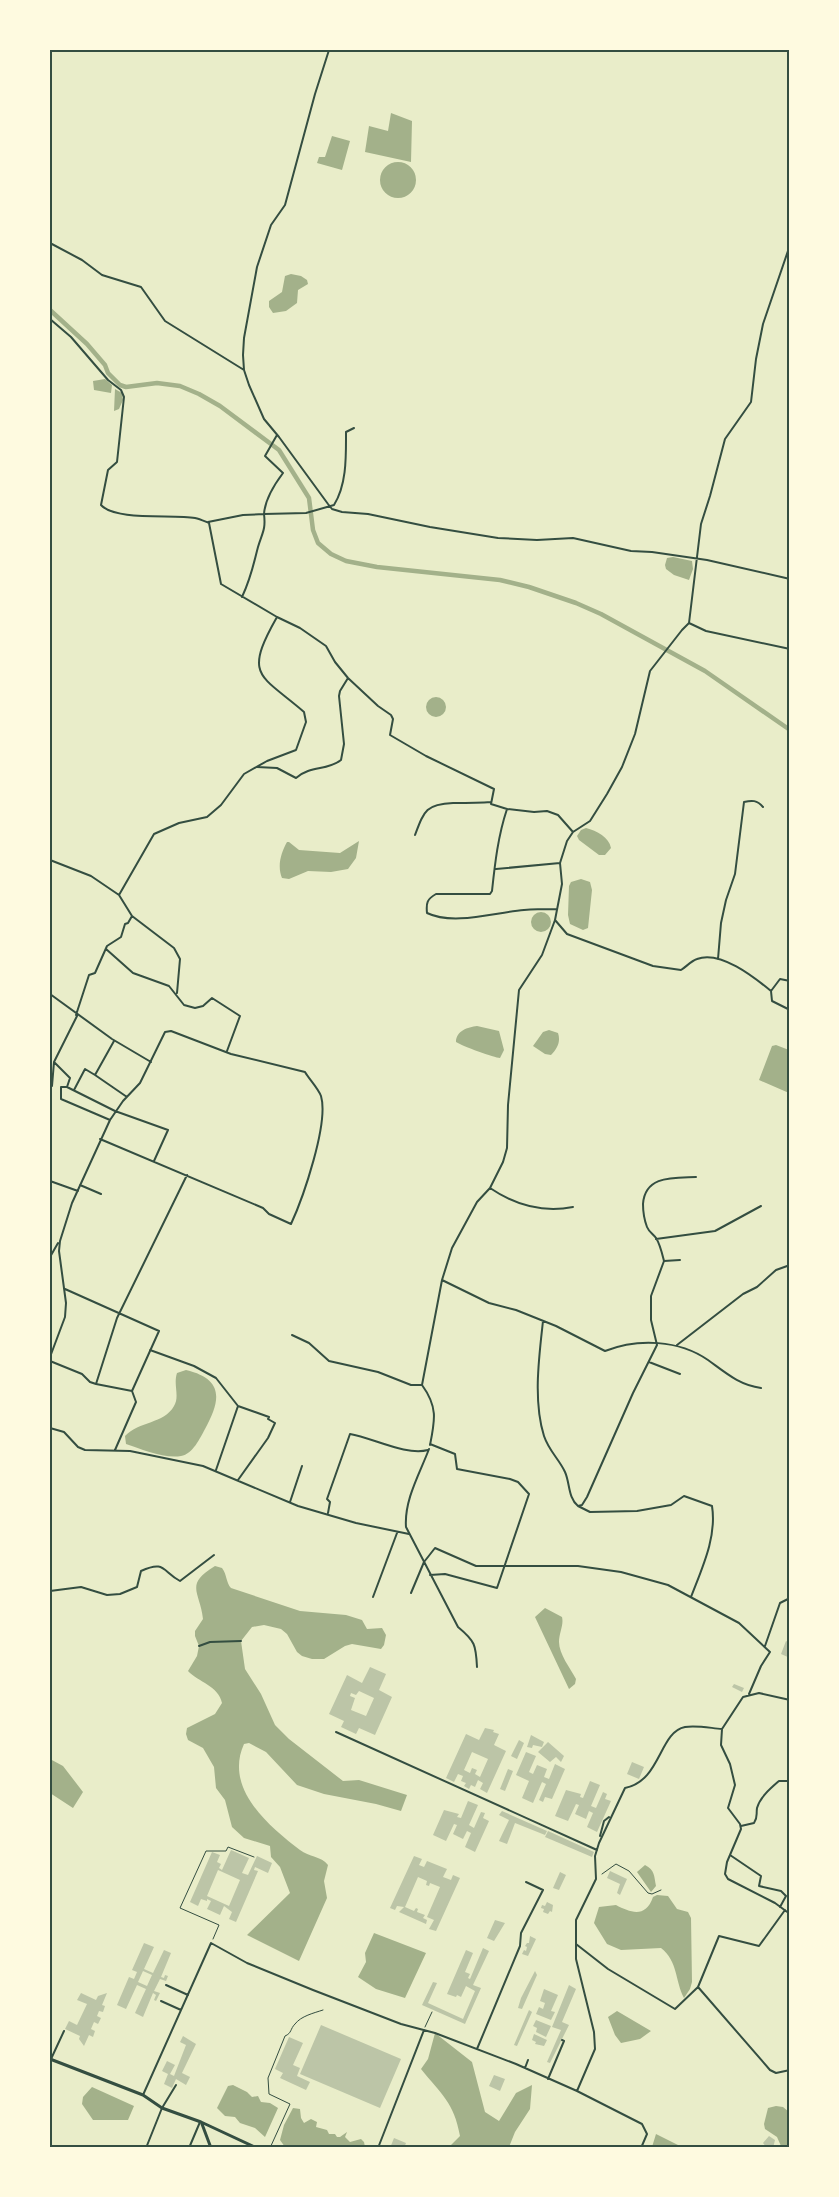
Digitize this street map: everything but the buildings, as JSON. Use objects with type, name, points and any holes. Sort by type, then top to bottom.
[{"type":"street","points":[[330,50],[315,94],[285,205],[272,225],[257,267],[244,338],[244,370],[264,419],[330,507]]},
{"type":"street","points":[[50,243],[82,260],[102,275],[141,287],[165,321],[244,370]]},
{"type":"street","points":[[477,1667],[476,1648],[470,1637],[458,1627],[430,1575],[409,1534],[405,1516],[430,1444],[435,1411],[422,1385],[442,1280],[452,1248],[477,1202],[490,1188],[503,1161],[508,1141],[508,1105],[519,990],[542,955],[555,920],[562,884],[560,863],[567,840],[573,832],[590,821],[622,767],[635,734],[650,671],[689,623],[695,558],[701,524],[711,496],[725,440],[751,402],[763,324],[789,245]]},
{"type":"street","points":[[50,319],[71,336],[108,380],[121,390],[124,397],[117,462],[108,470],[100,500],[105,511],[195,518],[207,522],[264,514],[306,513],[330,507],[350,513],[368,514],[470,534],[522,539],[573,538],[631,551],[695,558],[789,579]]},
{"type":"street","points":[[330,507],[339,498],[344,481],[346,432],[354,428]]},
{"type":"street","points":[[242,597],[253,573],[264,532],[265,507],[274,485],[283,473],[265,456],[277,435]]},
{"type":"street","points":[[207,522],[221,585],[319,640],[326,646],[348,678],[391,715],[393,719],[390,735],[426,756],[494,789],[491,802]]},
{"type":"street","points":[[119,895],[154,834],[179,823],[207,817],[212,814],[244,774],[296,750],[306,722],[304,712],[266,680],[258,659],[277,617]]},
{"type":"street","points":[[689,623],[706,631],[789,649]]},
{"type":"street","points":[[257,767],[278,768],[296,778],[304,771],[315,767],[334,766],[341,760],[344,744],[339,696],[348,678]]},
{"type":"street","points":[[718,959],[721,923],[735,874],[744,802],[751,800],[763,807]]},
{"type":"street","points":[[415,836],[427,810],[436,803],[491,802],[491,804],[507,809],[547,811],[558,815],[573,832]]},
{"type":"street","points":[[507,809],[496,844],[496,869],[490,894],[436,894],[426,903],[427,913],[444,918],[557,909]]},
{"type":"street","points":[[50,860],[91,876],[119,895],[132,916],[174,948],[180,959],[176,995]]},
{"type":"street","points":[[496,869],[560,863]]},
{"type":"street","points":[[52,1086],[54,1062],[76,1015],[89,975],[95,974],[106,949],[121,937],[125,924],[132,916]]},
{"type":"street","points":[[555,920],[567,934],[653,966],[681,970],[697,958],[718,959],[749,973],[771,991]]},
{"type":"street","points":[[106,949],[133,973],[169,986],[184,1005],[195,1008],[203,1006],[212,998],[240,1016],[226,1052]]},
{"type":"street","points":[[789,981],[780,979],[771,991],[772,1001],[789,1010]]},
{"type":"street","points":[[50,994],[76,1015],[151,1062]]},
{"type":"street","points":[[50,1257],[60,1241],[80,1185],[100,1139],[115,1111],[140,1083],[167,1031],[226,1052],[305,1072],[321,1096],[321,1122],[316,1151],[302,1201],[291,1224],[269,1214],[263,1208],[100,1139]]},
{"type":"street","points":[[95,1075],[115,1041]]},
{"type":"street","points":[[50,1055],[56,1058]]},
{"type":"street","points":[[54,1062],[70,1078],[67,1087]]},
{"type":"street","points":[[74,1090],[85,1069],[127,1097]]},
{"type":"street","points":[[110,1120],[61,1099],[61,1087],[67,1087],[115,1111],[168,1130],[154,1162]]},
{"type":"street","points":[[96,1384],[120,1313],[187,1175]]},
{"type":"street","points":[[578,1506],[582,1505],[587,1497],[657,1345],[651,1320],[651,1296],[664,1261],[657,1239],[648,1231],[643,1215],[644,1198],[649,1186],[655,1182],[664,1179],[696,1177]]},
{"type":"street","points":[[50,1181],[78,1191]]},
{"type":"street","points":[[80,1185],[101,1194]]},
{"type":"street","points":[[490,1188],[509,1201],[520,1204],[559,1210],[573,1207]]},
{"type":"street","points":[[657,1239],[715,1231],[761,1206]]},
{"type":"street","points":[[60,1241],[65,1317],[50,1359],[82,1374],[90,1382],[132,1391]]},
{"type":"street","points":[[664,1261],[680,1260]]},
{"type":"street","points":[[678,1346],[743,1294],[757,1287],[776,1270],[789,1265]]},
{"type":"street","points":[[442,1280],[489,1303],[516,1310],[543,1321],[605,1351],[631,1343],[678,1346],[694,1351],[741,1383],[761,1388]]},
{"type":"street","points":[[64,1289],[159,1331],[132,1391],[136,1402],[115,1450]]},
{"type":"street","points":[[543,1321],[539,1377],[540,1416],[544,1437],[552,1455],[562,1466],[571,1495],[578,1506],[590,1512],[638,1511],[671,1505],[684,1496],[712,1506],[714,1518],[710,1541],[691,1597]]},
{"type":"street","points":[[292,1335],[309,1343],[329,1361],[378,1372],[411,1385],[422,1385]]},
{"type":"street","points":[[150,1350],[194,1366],[216,1378],[238,1406],[269,1418],[275,1423],[268,1438],[238,1480]]},
{"type":"street","points":[[649,1362],[680,1374]]},
{"type":"street","points":[[216,1470],[238,1406]]},
{"type":"street","points":[[50,1428],[64,1432],[70,1440],[85,1450],[130,1451],[203,1466],[290,1502],[356,1523],[409,1534]]},
{"type":"street","points":[[327,1514],[330,1502],[327,1499],[350,1434],[410,1450],[422,1452],[429,1449]]},
{"type":"street","points":[[430,1444],[454,1454],[457,1469],[510,1479],[518,1482],[529,1494],[497,1588],[446,1574],[430,1575]]},
{"type":"street","points":[[290,1502],[302,1466]]},
{"type":"street","points":[[373,1597],[397,1533]]},
{"type":"street","points":[[411,1593],[424,1562],[435,1548],[476,1566],[578,1566],[621,1572],[668,1586],[740,1623],[770,1652],[761,1666],[749,1695]]},
{"type":"street","points":[[50,1591],[81,1587],[107,1595],[120,1594],[137,1587],[141,1571],[152,1566],[161,1566],[180,1581],[214,1555]]},
{"type":"street","points":[[765,1646],[780,1603],[789,1598]]},
{"type":"street","points":[[199,1646],[210,1642],[241,1641]]},
{"type":"street","points":[[741,1826],[728,1808],[735,1785],[730,1764],[721,1745],[722,1729],[743,1697],[759,1693],[789,1700]]},
{"type":"street","points":[[577,2091],[595,2044],[576,1959],[576,1920],[597,1873],[597,1851],[611,1815],[625,1788],[637,1784],[648,1775],[667,1742],[677,1730],[686,1726],[722,1729]]},
{"type":"street","points":[[336,1732],[597,1851]]},
{"type":"street","points":[[741,1826],[754,1822],[757,1817],[757,1808],[764,1794],[779,1781],[789,1781]]},
{"type":"street","points":[[741,1826],[727,1862],[725,1874],[728,1879],[780,1906],[789,1914]]},
{"type":"street","points":[[730,1855],[761,1876],[759,1886],[781,1892],[786,1896],[780,1906]]},
{"type":"street","points":[[477,2049],[520,1946],[521,1933],[543,1890],[526,1881]]},
{"type":"street","points":[[576,1944],[608,1969],[675,2008],[698,1987],[719,1936],[759,1946],[785,1910]]},
{"type":"street","points":[[143,2096],[211,1943],[247,1963],[337,2000],[477,2049],[577,2091],[642,2124],[647,2134],[641,2148]]},
{"type":"street","points":[[166,1985],[188,1995]]},
{"type":"street","points":[[698,1987],[770,2070],[776,2073],[789,2070]]},
{"type":"street","points":[[161,2001],[181,2010]]},
{"type":"street","points":[[378,2148],[424,2030]]},
{"type":"street","points":[[64,2031],[50,2059],[143,2096],[162,2108],[201,2122],[257,2148]]},
{"type":"street","points":[[548,2079],[564,2041],[562,2040]]},
{"type":"street","points":[[525,2068],[528,2061]]},
{"type":"street","points":[[146,2148],[162,2108],[176,2085]]},
{"type":"street","points":[[189,2148],[201,2122]]},
{"type":"street","points":[[201,2122],[211,2148]]},
{"type":"path","points":[[211,1943],[219,1925],[180,1908],[206,1851],[226,1851],[228,1847],[254,1857]]},
{"type":"path","points":[[597,1873],[602,1874],[616,1864],[629,1871],[648,1893],[652,1894],[661,1890]]},
{"type":"path","points":[[270,2148],[290,2104],[269,2094],[268,2078],[285,2036],[290,2034],[294,2024],[308,2015],[323,2010]]},
{"type":"path","points":[[424,2030],[432,2013]]},
{"type":"shaded area","points":[[391,113],[412,121],[411,162],[365,152],[369,126],[388,131]]},
{"type":"shaded area","points":[[332,136],[350,141],[342,170],[317,163],[319,157],[325,157]]},
{"type":"shaded area","points":[[398,162],[411,167],[416,180],[411,193],[398,198],[385,193],[380,180],[385,167]]},
{"type":"shaded area","points":[[291,274],[301,276],[307,280],[308,284],[298,290],[297,303],[286,311],[273,313],[269,307],[269,301],[282,292],[285,276]]},
{"type":"shaded area","points":[[105,379],[112,385],[111,393],[94,390],[93,381]]},
{"type":"shaded area","points":[[115,389],[122,393],[123,400],[119,409],[114,411]]},
{"type":"shaded area","points":[[667,558],[692,561],[693,569],[689,580],[674,575],[666,569]]},
{"type":"shaded area","points":[[436,697],[443,700],[446,707],[443,714],[436,717],[429,714],[426,707],[429,700]]},
{"type":"shaded area","points":[[586,828],[598,833],[608,841],[611,848],[605,855],[599,855],[579,840],[577,836],[581,830]]},
{"type":"shaded area","points":[[359,841],[356,858],[348,869],[331,872],[308,871],[289,879],[282,878],[280,860],[287,842],[299,850],[340,853]]},
{"type":"shaded area","points":[[581,879],[590,882],[592,890],[588,928],[583,930],[570,924],[568,915],[569,886],[571,882]]},
{"type":"shaded area","points":[[537,912],[545,912],[551,918],[551,926],[545,932],[537,932],[531,926],[531,918]]},
{"type":"shaded area","points":[[477,1026],[499,1031],[504,1050],[500,1058],[478,1052],[456,1042],[460,1032]]},
{"type":"shaded area","points":[[549,1030],[558,1033],[559,1036],[558,1045],[551,1055],[533,1046],[543,1032]]},
{"type":"shaded area","points":[[776,1045],[789,1050],[789,1093],[759,1080],[772,1046]]},
{"type":"shaded area","points":[[186,1370],[207,1379],[216,1392],[210,1419],[193,1449],[185,1455],[175,1457],[126,1444],[125,1436],[131,1431],[170,1412],[176,1402],[177,1373]]},
{"type":"shaded area","points":[[215,1566],[222,1568],[231,1588],[300,1611],[346,1615],[362,1620],[367,1629],[382,1628],[386,1635],[381,1649],[352,1644],[324,1659],[302,1656],[281,1629],[264,1625],[252,1627],[241,1641],[245,1669],[261,1694],[275,1725],[289,1739],[343,1781],[359,1780],[407,1795],[401,1811],[324,1794],[297,1785],[266,1752],[249,1743],[244,1744],[239,1760],[240,1776],[244,1791],[252,1805],[288,1840],[328,1865],[324,1881],[327,1898],[299,1961],[247,1935],[290,1893],[280,1867],[271,1857],[270,1846],[244,1838],[232,1827],[225,1800],[216,1788],[214,1767],[203,1748],[188,1740],[186,1734],[187,1728],[215,1714],[222,1703],[213,1688],[188,1671],[197,1656],[199,1646],[195,1631],[203,1619],[196,1589],[197,1584],[205,1573]]},
{"type":"shaded area","points":[[545,1608],[562,1617],[559,1647],[576,1679],[575,1684],[569,1689],[535,1617]]},
{"type":"shaded area","points":[[50,1759],[63,1766],[83,1792],[73,1808],[50,1793]]},
{"type":"shaded area","points":[[645,1865],[651,1869],[654,1876],[656,1886],[651,1892],[637,1872]]},
{"type":"shaded area","points":[[657,1895],[668,1896],[677,1909],[688,1912],[691,1918],[692,1982],[684,1998],[673,1965],[661,1948],[621,1950],[607,1944],[594,1923],[599,1907],[616,1905],[632,1912],[638,1912],[646,1908]]},
{"type":"shaded area","points":[[374,1933],[426,1953],[405,1998],[376,1989],[358,1977],[366,1962],[365,1953]]},
{"type":"shaded area","points":[[617,2011],[651,2031],[640,2039],[621,2043],[608,2017]]},
{"type":"shaded area","points":[[435,2033],[472,2062],[485,2112],[499,2121],[516,2093],[532,2085],[530,2109],[515,2132],[509,2147],[449,2147],[460,2136],[454,2115],[446,2099],[421,2069],[428,2059]]},
{"type":"shaded area","points":[[233,2085],[252,2097],[258,2096],[261,2102],[270,2103],[278,2108],[265,2137],[255,2128],[240,2123],[235,2117],[225,2116],[217,2108],[228,2086]]},
{"type":"shaded area","points":[[92,2087],[134,2106],[128,2120],[93,2120],[82,2104],[83,2097]]},
{"type":"shaded area","points":[[783,2107],[789,2112],[789,2147],[781,2146],[777,2137],[765,2129],[768,2108]]},
{"type":"shaded area","points":[[293,2108],[300,2109],[304,2123],[311,2119],[317,2122],[316,2127],[327,2130],[329,2134],[335,2134],[337,2137],[347,2132],[345,2137],[350,2142],[361,2139],[365,2147],[285,2147],[280,2140],[284,2125]]},
{"type":"shaded area","points":[[656,2134],[682,2147],[652,2147]]},
{"type":"waterway","points":[[50,310],[87,344],[105,365],[108,373],[120,385],[126,387],[157,383],[180,386],[220,406],[279,450],[309,498],[313,530],[318,543],[331,554],[346,561],[377,567],[500,580],[576,603],[601,614],[705,671],[790,730]]}]
